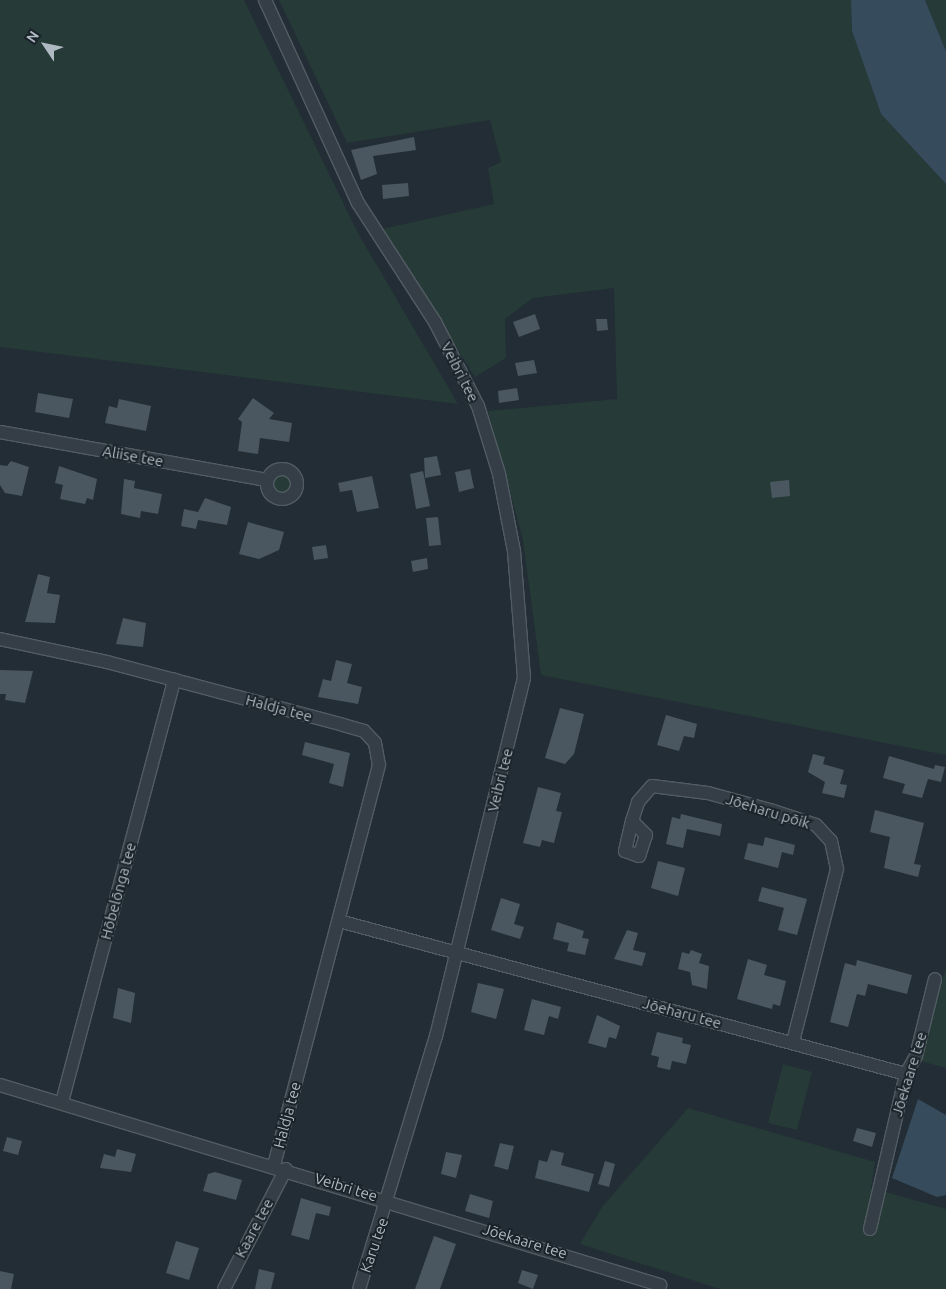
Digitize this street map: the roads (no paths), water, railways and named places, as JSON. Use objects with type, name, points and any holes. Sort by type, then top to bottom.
[{"type":"street","name":"Veibri tee","points":[[0,1085],[390,1200],[457,952],[524,678],[514,551],[499,474],[478,406],[460,368],[354,195],[265,0]]},
{"type":"street","name":"Aliise tee","points":[[0,432],[267,480]]},
{"type":"street","name":"Haldja tee","points":[[0,639],[23,641],[174,680],[371,737],[379,765],[280,1167]]},
{"type":"street","name":"Hõbelõnga tee","points":[[62,1102],[174,680]]},
{"type":"street","name":"Jõeharu põik","points":[[632,821],[638,802],[652,786],[708,793],[772,811],[816,825],[831,841],[837,869],[793,1042]]},
{"type":"street","points":[[340,921],[457,952]]},
{"type":"street","name":"Jõeharu tee","points":[[457,952],[906,1074]]},
{"type":"street","name":"Jõekaare tee","points":[[870,1229],[906,1074],[916,1056],[935,979]]},
{"type":"street","name":"Kaare tee","points":[[224,1289],[280,1167]]},
{"type":"street","name":"Jõekaare tee","points":[[390,1200],[660,1285]]},
{"type":"street","name":"Karu tee","points":[[359,1289],[390,1200]]},
{"type":"water","points":[[851,0],[925,0],[946,51],[946,184],[881,114],[852,31]]},
{"type":"water","points":[[918,1099],[946,1115],[946,1195],[937,1197],[892,1178]]}]
